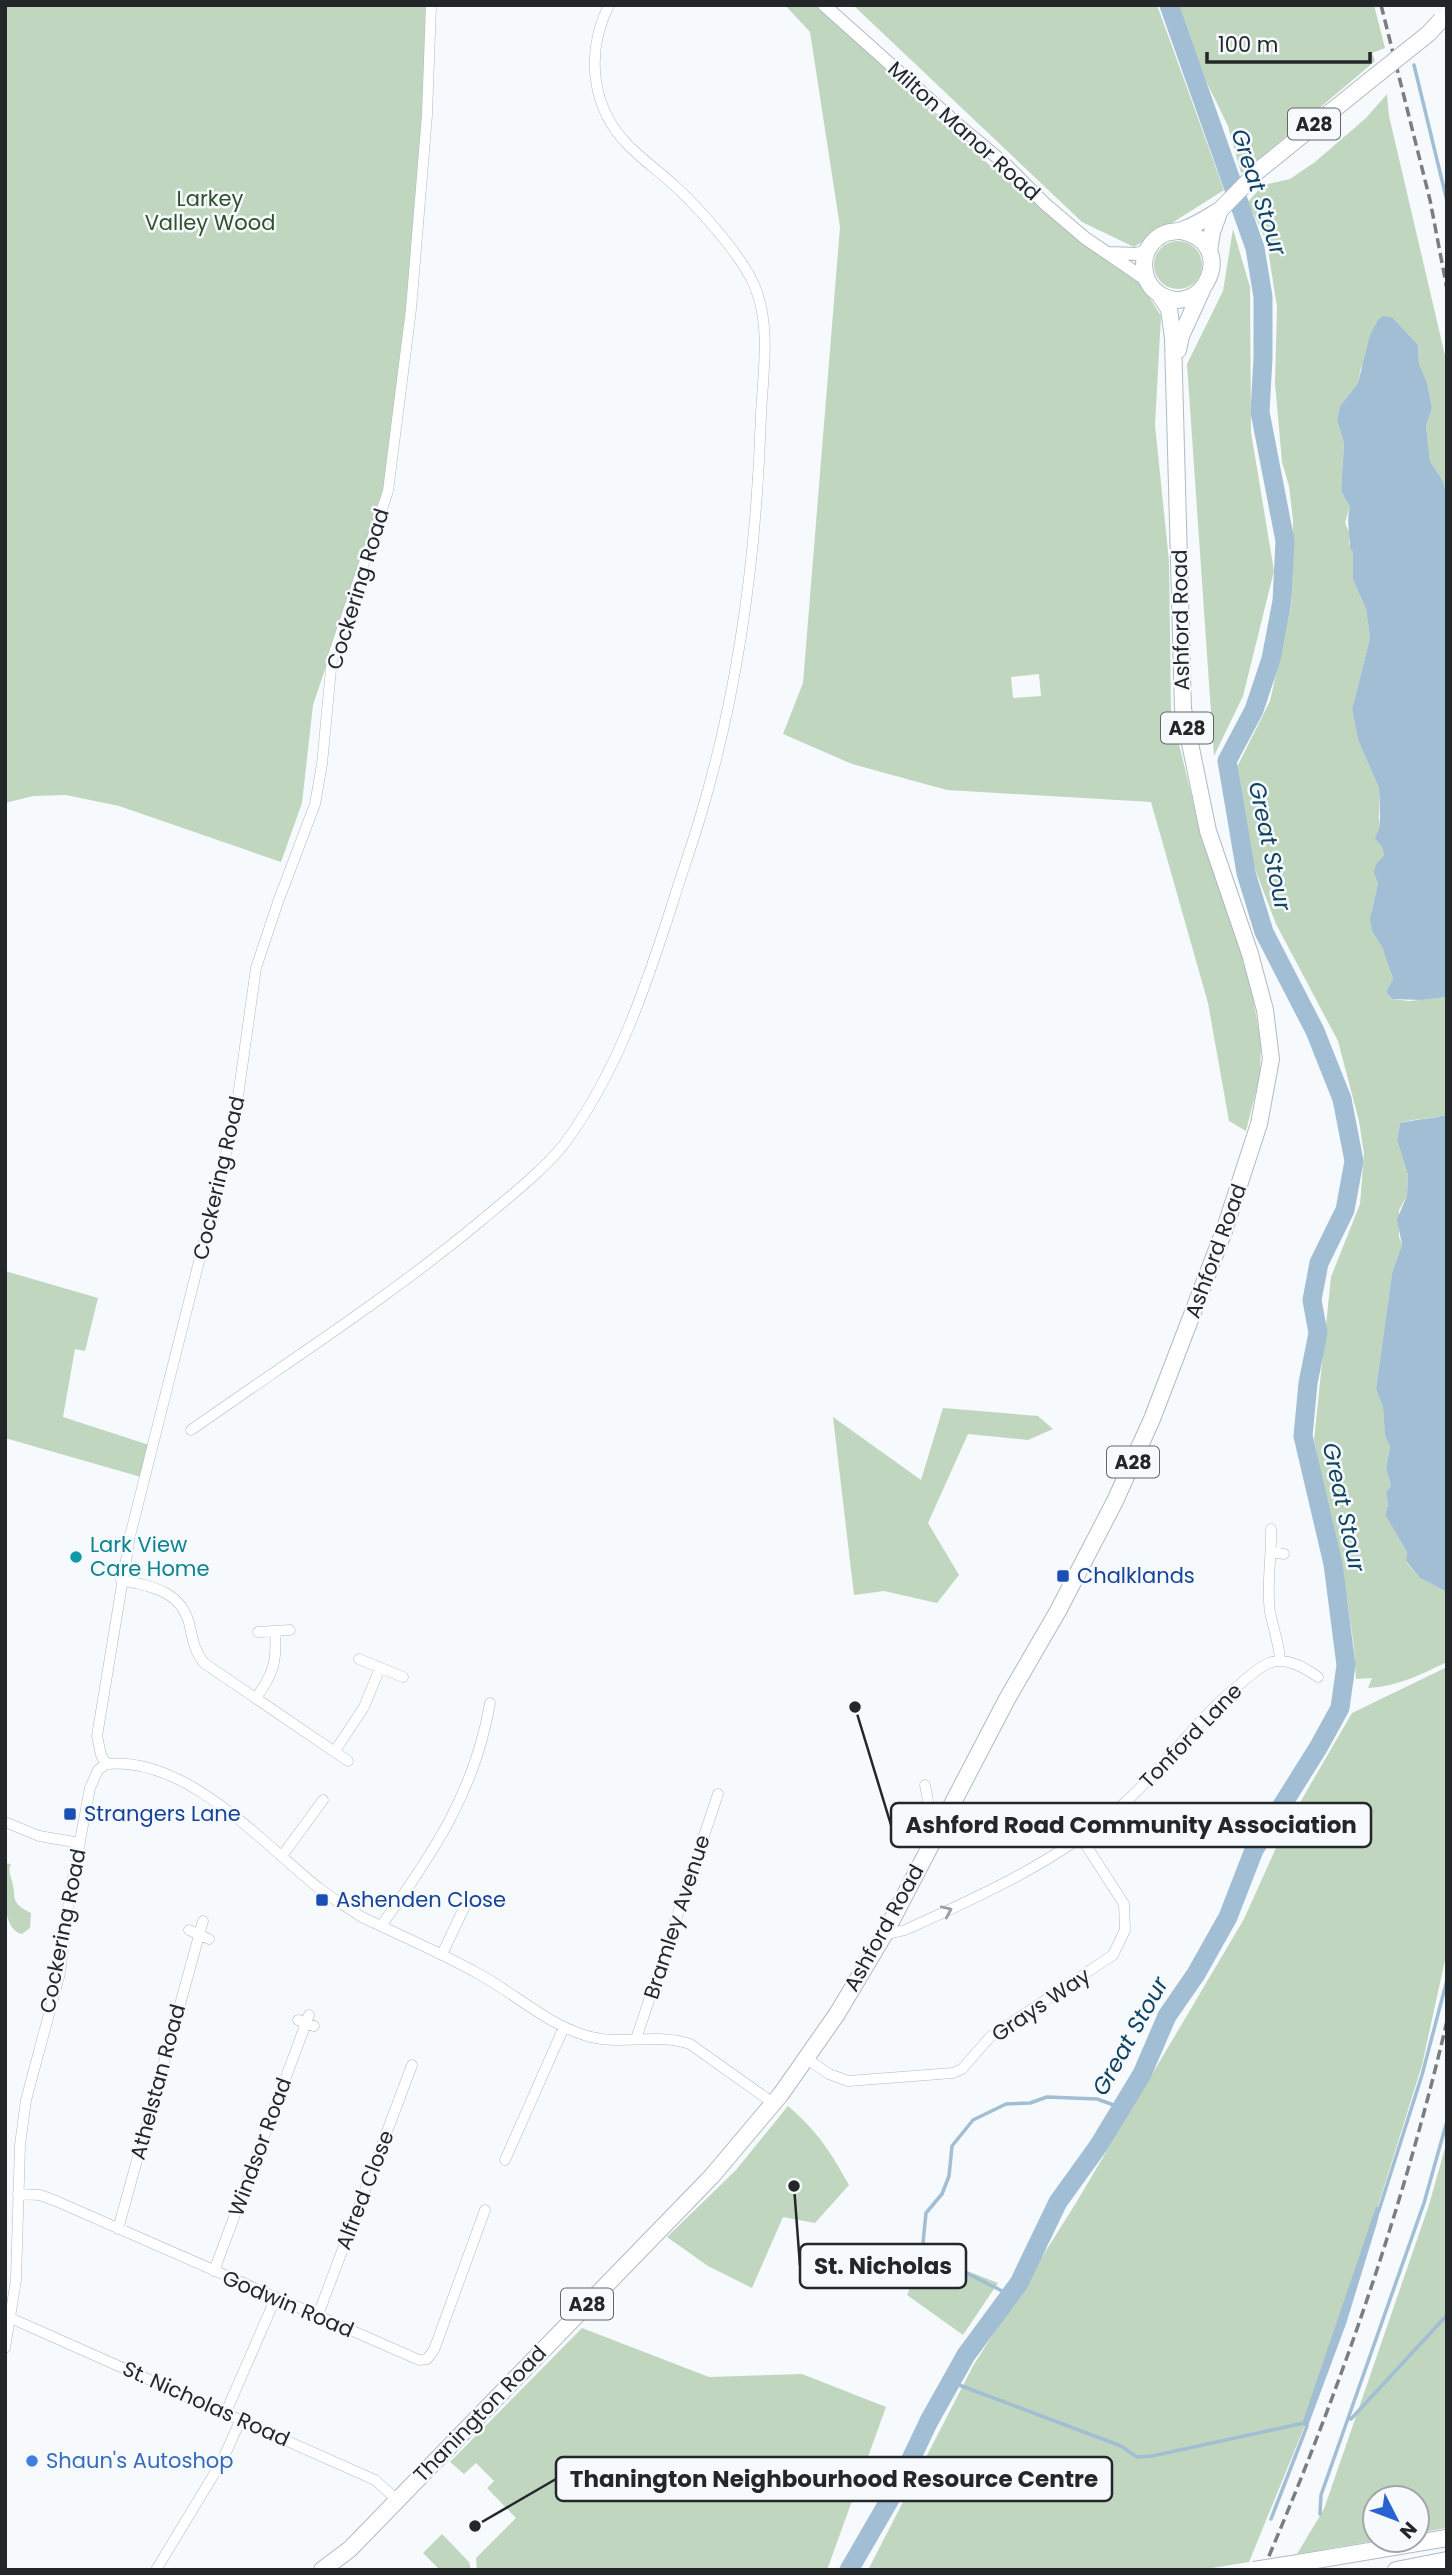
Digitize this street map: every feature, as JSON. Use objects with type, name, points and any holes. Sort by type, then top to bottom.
[{"type":"highway","name":"A28","points":[[1181,231],[1224,206],[1279,154],[1428,34],[1444,15]]},
{"type":"highway","name":"A28","points":[[1209,251],[1212,232],[1224,206]]},
{"type":"highway","points":[[1181,231],[1198,237],[1209,251],[1212,271],[1202,289],[1186,299],[1167,298],[1153,288],[1144,260],[1147,250],[1163,235],[1181,231]]},
{"type":"highway","name":"Ashford Road","points":[[807,2059],[884,1935],[1007,1699],[1065,1599],[1115,1501],[1153,1419],[1187,1332],[1250,1155],[1266,1093],[1272,1059],[1265,1010],[1250,954],[1208,831],[1183,709],[1172,318],[1169,309],[1153,288]]},
{"type":"highway","name":"Ashford Road","points":[[1175,363],[1181,336],[1202,289]]},
{"type":"highway","name":"Thanington Road","points":[[322,2570],[349,2549],[712,2176],[807,2059]]},
{"type":"highway","points":[[1254,2570],[1447,2538]]},
{"type":"highway","name":"Thanington Road","points":[[337,2570],[349,2549]]},
{"type":"highway","points":[[1396,2570],[1447,2560]]},
{"type":"street","name":"Cockering Road","points":[[5,2348],[7,2316],[16,2280],[18,2194],[26,2100],[60,1973],[69,1899],[90,1788],[98,1770],[106,1764],[97,1736],[121,1580],[154,1437],[235,1118],[257,968],[278,902],[315,804],[322,765],[332,659],[388,491],[413,281],[427,115],[430,5]]},
{"type":"street","points":[[191,1430],[439,1256],[510,1196],[563,1146],[604,1079],[643,996],[704,804],[736,667],[753,553],[759,485],[763,322],[757,292],[734,252],[676,186],[628,146],[609,120],[597,92],[594,63],[595,40],[609,5]]},
{"type":"street","name":"Milton Manor Road","points":[[824,5],[1005,164],[1044,203],[1153,288]]},
{"type":"street","points":[[1107,253],[1137,254],[1147,250]]},
{"type":"street","points":[[1271,1528],[1270,1610],[1280,1648],[1280,1660],[1303,1667],[1318,1676]]},
{"type":"street","points":[[1272,1552],[1284,1554]]},
{"type":"street","points":[[121,1580],[159,1589],[180,1603],[186,1612],[198,1655],[212,1670],[348,1761]]},
{"type":"street","points":[[258,1632],[290,1630]]},
{"type":"street","points":[[256,1698],[271,1676],[276,1658],[275,1631]]},
{"type":"street","points":[[359,1659],[403,1676]]},
{"type":"street","name":"Tonford Lane","points":[[884,1935],[905,1930],[1038,1866],[1106,1819],[1139,1790],[1199,1722],[1230,1692],[1268,1664],[1280,1660]]},
{"type":"street","points":[[335,1751],[364,1707],[380,1668]]},
{"type":"street","points":[[381,1926],[443,1836],[469,1781],[485,1731],[490,1703]]},
{"type":"street","points":[[106,1764],[138,1766],[173,1777],[219,1806],[321,1890],[360,1916],[479,1974],[564,2027],[597,2039],[676,2039],[690,2044],[773,2103]]},
{"type":"street","points":[[921,1815],[928,1801],[925,1785]]},
{"type":"street","name":"Bramley Avenue","points":[[636,2039],[718,1794]]},
{"type":"street","points":[[282,1856],[323,1800]]},
{"type":"street","points":[[5,1822],[39,1836],[80,1843]]},
{"type":"street","name":"Grays Way","points":[[807,2059],[829,2074],[848,2081],[953,2073],[962,2068],[990,2037],[1087,1975],[1113,1955],[1125,1930],[1124,1904],[1080,1836]]},
{"type":"street","points":[[442,1954],[467,1902]]},
{"type":"street","name":"Athelstan Road","points":[[118,2229],[203,1921]]},
{"type":"street","name":"Windsor Road","points":[[214,2272],[307,2021]]},
{"type":"street","points":[[505,2160],[564,2027]]},
{"type":"street","name":"Alfred Close","points":[[318,2315],[412,2065]]},
{"type":"street","name":"Godwin Road","points":[[18,2194],[40,2195],[416,2360],[427,2359],[434,2350],[485,2210]]},
{"type":"street","points":[[479,2227],[492,2231]]},
{"type":"street","points":[[226,2412],[276,2297]]},
{"type":"street","name":"St. Nicholas Road","points":[[7,2316],[375,2480],[397,2500]]},
{"type":"street","points":[[156,2570],[222,2461],[241,2419]]},
{"type":"green space","name":"Larkey Valley Wood","points":[[5,5],[426,5],[422,123],[407,309],[385,491],[313,705],[302,803],[281,862],[119,806],[66,795],[33,796],[5,803]]},
{"type":"green space","points":[[785,5],[817,5],[986,162],[1115,267],[1140,282],[1161,316],[1155,425],[1169,561],[1171,711],[1201,835],[1249,974],[1261,1044],[1260,1075],[1246,1131],[1229,1121],[1208,1003],[1151,802],[947,790],[852,764],[783,734],[803,683],[840,227],[810,32]],"holes":[[[1039,674],[1041,696],[1013,698],[1011,677]]]},
{"type":"green space","points":[[853,5],[1157,5],[1224,190],[1134,247],[1082,222]]},
{"type":"green space","points":[[1175,5],[1374,5],[1385,48],[1372,53],[1375,61],[1241,173],[1228,126],[1205,79]]},
{"type":"green space","points":[[1387,94],[1389,116],[1447,364],[1447,498],[1443,481],[1430,461],[1426,426],[1432,408],[1427,382],[1419,364],[1418,345],[1393,318],[1361,368],[1358,383],[1340,406],[1337,420],[1344,443],[1341,491],[1350,507],[1345,522],[1353,552],[1353,580],[1366,609],[1370,638],[1352,709],[1358,740],[1379,788],[1379,829],[1384,855],[1376,864],[1378,883],[1371,913],[1372,931],[1382,947],[1393,979],[1386,992],[1392,999],[1409,1001],[1447,997],[1447,1115],[1400,1123],[1397,1140],[1408,1175],[1407,1196],[1399,1210],[1399,1237],[1402,1245],[1392,1273],[1376,1389],[1383,1408],[1385,1436],[1390,1447],[1386,1468],[1391,1486],[1386,1492],[1388,1505],[1385,1515],[1407,1552],[1406,1562],[1420,1578],[1447,1592],[1447,1662],[1399,1682],[1368,1688],[1372,1678],[1356,1679],[1347,1599],[1339,1571],[1314,1440],[1331,1277],[1360,1204],[1364,1154],[1359,1121],[1338,1041],[1276,924],[1253,864],[1233,775],[1270,701],[1292,602],[1293,520],[1289,486],[1282,462],[1275,383],[1277,307],[1267,243],[1248,202],[1263,185],[1290,179],[1315,162],[1366,118]]},
{"type":"green space","points":[[1233,229],[1250,287],[1251,432],[1274,571],[1243,696],[1214,756],[1187,364],[1223,291]]},
{"type":"green space","points":[[1178,241],[1195,248],[1202,265],[1195,282],[1178,289],[1161,282],[1154,265],[1161,248]]},
{"type":"green space","points":[[5,1271],[98,1298],[85,1351],[75,1349],[63,1417],[149,1445],[141,1477],[5,1438]]},
{"type":"green space","points":[[943,1408],[1038,1416],[1053,1429],[1028,1440],[968,1434],[928,1523],[959,1575],[937,1603],[884,1591],[854,1595],[833,1417],[921,1480]]},
{"type":"green space","points":[[1447,1667],[1447,1951],[1422,2065],[1359,2267],[1305,2425],[1249,2562],[1200,2570],[868,2570],[973,2366],[1076,2203],[1244,1919],[1284,1830],[1352,1713]]},
{"type":"green space","points":[[5,1863],[11,1864],[15,1900],[31,1913],[30,1928],[22,1934],[15,1931],[7,1915]]},
{"type":"green space","points":[[788,2106],[823,2143],[849,2185],[815,2223],[783,2217],[752,2288],[708,2266],[667,2237],[736,2170]]},
{"type":"green space","points":[[1447,2141],[1447,2528],[1431,2531],[1431,2484],[1361,2484],[1361,2543],[1297,2554],[1324,2509],[1429,2205]]},
{"type":"green space","points":[[924,2254],[998,2283],[963,2335],[907,2295]]},
{"type":"green space","points":[[582,2328],[709,2377],[802,2374],[886,2407],[827,2570],[477,2570],[476,2558],[516,2518],[487,2488],[494,2481],[476,2463],[464,2474],[450,2462]]},
{"type":"green space","points":[[442,2534],[469,2562],[471,2570],[440,2570],[423,2553]]},
{"type":"water","points":[[1383,316],[1393,318],[1418,345],[1419,364],[1427,382],[1432,408],[1426,426],[1430,461],[1443,481],[1447,498],[1447,997],[1421,1000],[1392,999],[1386,992],[1393,979],[1382,947],[1372,931],[1370,918],[1378,883],[1374,872],[1376,864],[1384,855],[1375,838],[1380,817],[1379,788],[1358,740],[1352,709],[1370,638],[1366,609],[1353,580],[1353,552],[1350,548],[1348,523],[1350,507],[1341,491],[1344,443],[1337,420],[1340,406],[1358,383],[1370,335]]},
{"type":"water","points":[[1447,1115],[1447,1592],[1420,1578],[1406,1561],[1407,1552],[1385,1515],[1388,1505],[1386,1492],[1391,1486],[1386,1468],[1390,1447],[1385,1436],[1383,1408],[1376,1389],[1392,1273],[1402,1245],[1397,1219],[1407,1196],[1408,1175],[1397,1140],[1400,1123]]},
{"type":"water","points":[[1376,2207],[1381,2207],[1346,2324],[1308,2426],[1303,2421]]},
{"type":"waterway","name":"Great Stour","points":[[849,2570],[900,2482],[929,2421],[966,2355],[1019,2283],[1058,2202],[1099,2145],[1142,2074],[1167,2016],[1196,1974],[1228,1917],[1254,1850],[1340,1708],[1346,1665],[1333,1564],[1303,1436],[1308,1383],[1318,1333],[1312,1300],[1319,1263],[1345,1210],[1354,1161],[1342,1099],[1315,1031],[1264,932],[1246,873],[1227,761],[1254,710],[1271,659],[1282,601],[1285,541],[1260,412],[1263,297],[1255,248],[1169,5]]},
{"type":"waterway","points":[[1414,65],[1447,201]]},
{"type":"waterway","points":[[1379,2210],[1422,2075],[1447,1980]]},
{"type":"waterway","points":[[1010,2295],[941,2260],[923,2243],[926,2213],[942,2194],[949,2176],[952,2146],[973,2120],[1006,2104],[1030,2103],[1047,2097],[1097,2099],[1122,2108]]},
{"type":"waterway","points":[[1320,2514],[1321,2495],[1424,2203],[1447,2121]]},
{"type":"waterway","points":[[1351,2419],[1447,2315]]},
{"type":"waterway","points":[[951,2382],[1121,2446],[1137,2457],[1304,2423],[1307,2426],[1271,2519]]},
{"type":"railway","points":[[1381,5],[1430,200],[1447,289]]},
{"type":"railway","points":[[1263,2570],[1318,2436],[1367,2300],[1410,2161],[1447,2021]]},
{"type":"place","name":"Lark View Care Home","points":[[76,1557]]},
{"type":"place","name":"Chalklands","points":[[1063,1576]]},
{"type":"place","name":"Ashford Road Community Association","points":[[855,1707]]},
{"type":"place","name":"Strangers Lane","points":[[70,1814]]},
{"type":"place","name":"Ashenden Close","points":[[322,1900]]},
{"type":"place","name":"St. Nicholas","points":[[794,2186]]},
{"type":"place","name":"Shaun's Autoshop","points":[[32,2461]]},
{"type":"place","name":"Thanington Neighbourhood Resource Centre","points":[[475,2526]]}]
